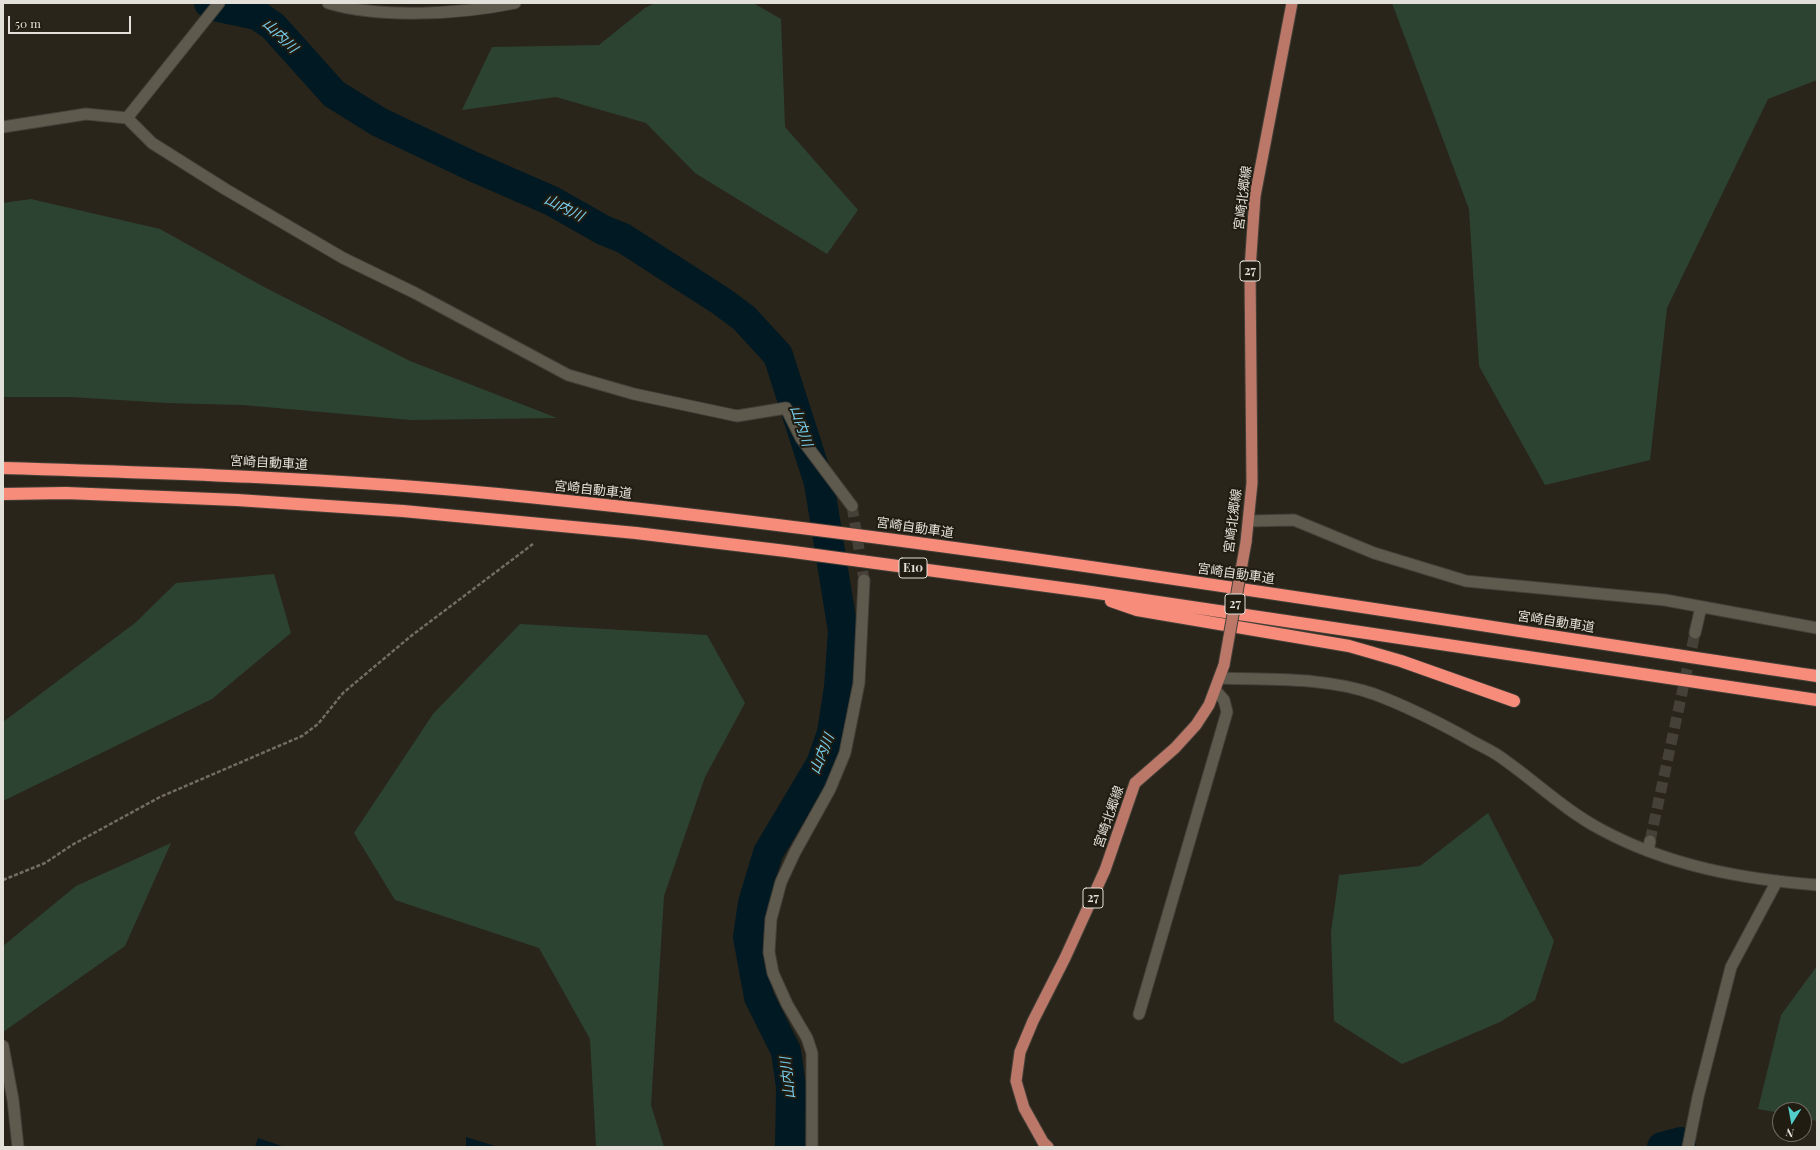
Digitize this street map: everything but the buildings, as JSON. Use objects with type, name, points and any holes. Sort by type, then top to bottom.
[{"type":"highway","name":"宮崎自動車道","points":[[3,468],[233,475],[340,481],[495,494],[753,521],[1020,557],[1817,676]]},
{"type":"highway","name":"E10","points":[[3,494],[66,493],[230,500],[419,512],[683,539],[1084,591],[1817,700]]},
{"type":"highway","points":[[1084,591],[1137,610],[1349,646],[1401,661],[1514,701]]},
{"type":"main road","name":"宮崎北郷線","points":[[1048,1147],[1043,1142],[1024,1108],[1016,1081],[1020,1052],[1033,1021],[1065,958],[1105,870],[1135,783],[1174,748],[1196,725],[1210,705],[1224,665],[1246,542],[1252,483],[1250,269],[1255,196],[1292,3]]},
{"type":"street","points":[[127,118],[219,3]]},
{"type":"street","points":[[328,3],[378,12],[441,13],[490,8],[515,3]]},
{"type":"street","points":[[3,126],[86,114],[127,118],[152,143],[225,189],[336,254],[415,293],[568,375],[634,394],[737,416],[786,408],[801,438],[852,506]]},
{"type":"street","points":[[1249,521],[1294,520],[1374,553],[1466,581],[1666,600],[1817,628]]},
{"type":"street","points":[[812,1147],[812,1053],[807,1038],[787,1004],[773,973],[769,952],[771,919],[784,876],[795,852],[830,789],[845,753],[859,683],[864,580]]},
{"type":"street","points":[[1695,633],[1701,607]]},
{"type":"street","points":[[1220,678],[1299,680],[1338,684],[1373,694],[1408,708],[1499,756],[1548,795],[1601,830],[1649,846],[1694,867],[1754,879],[1817,885]]},
{"type":"street","points":[[1139,1014],[1227,712],[1224,700],[1216,691]]},
{"type":"street","points":[[1688,1147],[1698,1097],[1731,968],[1777,881]]},
{"type":"street","points":[[3,1046],[18,1147]]},
{"type":"path","points":[[3,880],[45,863],[72,845],[160,797],[302,736],[318,724],[343,693],[411,636],[533,544]]},
{"type":"green space","points":[[655,3],[753,3],[781,19],[785,127],[858,210],[827,254],[695,173],[646,123],[556,97],[462,110],[492,47],[599,45],[645,8]]},
{"type":"green space","points":[[1392,3],[1817,3],[1817,80],[1768,99],[1667,308],[1650,460],[1545,485],[1479,366],[1469,209]]},
{"type":"green space","points":[[31,199],[160,229],[264,287],[410,361],[557,418],[411,420],[243,405],[167,403],[71,397],[3,397],[3,203]]},
{"type":"green space","points":[[274,574],[291,633],[212,699],[3,801],[3,722],[135,623],[176,583]]},
{"type":"green space","points":[[520,624],[707,635],[745,703],[705,777],[664,896],[651,1105],[664,1147],[596,1147],[590,1039],[539,948],[395,900],[354,833],[433,714]]},
{"type":"green space","points":[[1488,813],[1554,941],[1535,1000],[1500,1022],[1402,1064],[1334,1021],[1331,932],[1339,875],[1420,866]]},
{"type":"green space","points":[[171,843],[125,946],[3,1032],[3,946],[76,886]]},
{"type":"green space","points":[[1817,966],[1817,1121],[1812,1120],[1812,1102],[1772,1102],[1772,1112],[1758,1109],[1781,1015]]},
{"type":"water","points":[[466,1137],[498,1147],[466,1147]]},
{"type":"water","points":[[258,1138],[285,1147],[255,1147]]},
{"type":"waterway","name":"山内川","points":[[209,3],[219,7],[257,15],[273,26],[334,94],[379,122],[474,167],[552,201],[603,230],[623,238],[721,301],[744,318],[778,355],[819,483],[843,631],[839,687],[832,733],[821,764],[768,853],[753,903],[748,937],[759,997],[786,1051],[791,1087],[790,1147]]},
{"type":"waterway","name":"山内川","points":[[1662,1147],[1681,1142]]},
{"type":"tunnel","points":[[852,506],[864,580]]},
{"type":"tunnel","points":[[1650,841],[1695,633]]}]
